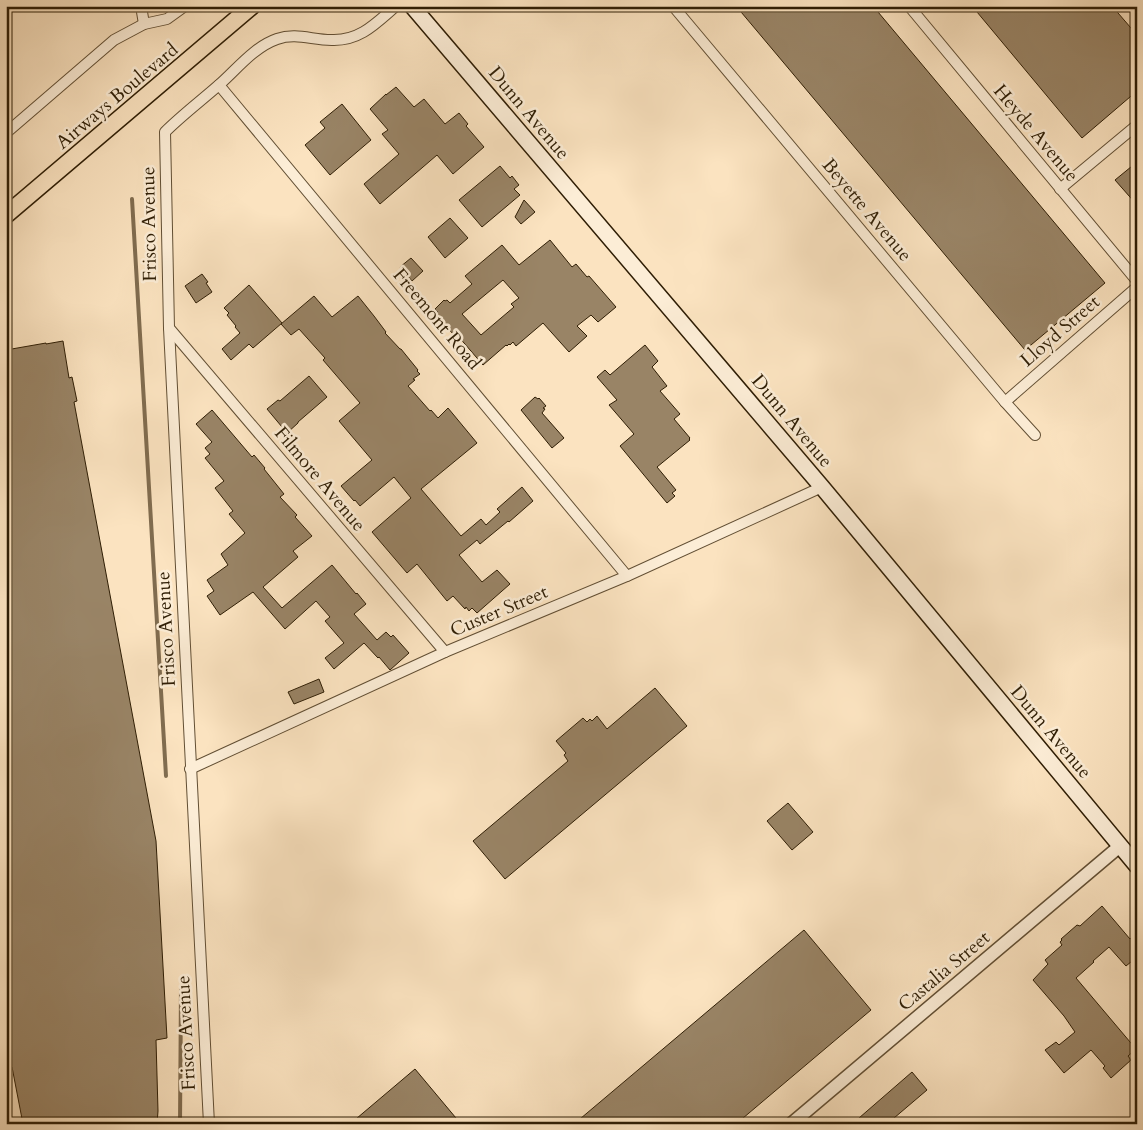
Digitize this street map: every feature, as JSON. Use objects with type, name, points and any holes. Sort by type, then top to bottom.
[{"type":"main road","name":"Airways Boulevard","points":[[6,215],[252,6]]},
{"type":"main road","name":"Dunn Avenue","points":[[412,6],[822,487],[1137,866]]},
{"type":"street","points":[[141,6],[144,24]]},
{"type":"street","name":"Airways Boulevard","points":[[6,133],[114,40],[144,24],[167,19],[185,6]]},
{"type":"street","points":[[219,85],[253,53],[275,40],[290,36],[333,40],[352,38],[368,30],[396,6]]},
{"type":"street","name":"Beyette Avenue","points":[[673,6],[1005,402],[1035,435]]},
{"type":"street","name":"Heyde Avenue","points":[[909,6],[1137,281]]},
{"type":"street","points":[[1134,6],[1137,9]]},
{"type":"street","name":"Frisco Avenue","points":[[209,1124],[169,328],[165,132],[219,85]]},
{"type":"street","name":"Freemont Road","points":[[219,85],[627,576]]},
{"type":"street","points":[[1060,189],[1137,125]]},
{"type":"street","name":"Lloyd Street","points":[[1005,402],[1137,287]]},
{"type":"street","name":"Filmore Avenue","points":[[169,328],[445,652]]},
{"type":"street","name":"Custer Street","points":[[190,769],[445,652],[627,576],[822,487]]},
{"type":"street","name":"Castalia Street","points":[[791,1124],[1120,846]]},
{"type":"building","points":[[736,6],[873,6],[1105,283],[1025,350]]},
{"type":"building","points":[[972,6],[1112,6],[1137,35],[1137,91],[1082,138]]},
{"type":"building","points":[[396,87],[414,107],[424,99],[445,124],[459,113],[468,124],[466,126],[484,147],[453,174],[437,155],[380,204],[364,184],[399,154],[382,134],[388,130],[370,109]]},
{"type":"building","points":[[342,104],[371,140],[330,175],[305,145],[325,128],[320,122]]},
{"type":"building","points":[[1137,162],[1137,205],[1115,180]]},
{"type":"building","points":[[500,166],[519,185],[514,189],[520,195],[482,227],[459,200]]},
{"type":"building","points":[[524,200],[535,212],[521,224],[515,217]]},
{"type":"building","points":[[450,218],[468,238],[445,258],[428,237]]},
{"type":"building","points":[[550,240],[572,267],[576,264],[616,307],[598,322],[591,315],[577,326],[587,336],[569,352],[543,323],[516,346],[513,342],[510,345],[506,345],[483,365],[458,336],[457,338],[435,315],[438,312],[435,309],[444,300],[450,303],[472,284],[465,276],[502,245],[519,265]],"holes":[[[503,280],[519,298],[511,304],[514,307],[481,335],[462,314]]]},
{"type":"building","points":[[411,258],[423,271],[412,281],[400,267]]},
{"type":"building","points":[[202,274],[212,292],[196,303],[185,286]]},
{"type":"building","points":[[249,285],[282,323],[253,348],[249,344],[231,360],[222,349],[240,333],[227,315],[229,313],[224,308]]},
{"type":"building","points":[[314,296],[332,317],[358,296],[385,333],[418,370],[420,374],[408,386],[438,418],[448,408],[477,443],[421,489],[461,536],[481,519],[486,525],[500,512],[497,509],[522,487],[533,501],[480,544],[477,540],[459,555],[482,582],[497,570],[510,584],[477,613],[472,608],[469,611],[466,607],[465,609],[453,596],[447,601],[417,564],[407,573],[372,532],[411,498],[394,477],[360,506],[341,486],[372,460],[339,421],[360,403],[323,360],[325,358],[299,329],[291,335],[281,324]]},
{"type":"building","points":[[63,341],[69,378],[72,377],[77,401],[74,402],[156,841],[167,1038],[156,1040],[157,1124],[23,1124],[12,1067],[6,1068],[6,350]]},
{"type":"building","points":[[645,345],[658,361],[652,367],[667,386],[660,391],[680,414],[674,419],[690,438],[690,440],[657,467],[676,490],[672,493],[675,496],[667,503],[620,446],[634,434],[609,405],[617,400],[597,377],[605,370],[610,375]]},
{"type":"building","points":[[309,376],[327,397],[287,433],[267,409],[278,400],[280,401]]},
{"type":"building","points":[[535,397],[539,398],[546,406],[543,408],[545,409],[542,413],[564,438],[552,448],[521,410]]},
{"type":"building","points":[[212,410],[252,457],[254,455],[265,468],[284,494],[280,497],[297,515],[295,517],[312,536],[293,551],[298,557],[263,587],[282,608],[332,565],[366,604],[354,614],[377,640],[386,632],[391,637],[393,635],[409,653],[390,670],[364,643],[334,669],[325,658],[344,643],[325,621],[330,617],[316,601],[285,629],[253,592],[220,615],[207,596],[214,591],[207,580],[228,565],[221,554],[245,533],[229,514],[233,511],[215,488],[224,481],[205,458],[210,454],[205,448],[212,442],[196,424]]},
{"type":"building","points":[[319,679],[324,692],[294,704],[288,692]]},
{"type":"building","points":[[655,688],[687,726],[505,879],[473,841],[568,761],[564,755],[566,753],[556,741],[583,718],[587,722],[590,719],[592,721],[597,716],[607,729]]},
{"type":"building","points":[[788,803],[813,832],[792,850],[767,821]]},
{"type":"building","points":[[1102,906],[1130,939],[1137,933],[1137,957],[1126,966],[1109,947],[1076,978],[1136,1049],[1128,1056],[1131,1060],[1111,1078],[1103,1068],[1105,1066],[1091,1050],[1064,1073],[1045,1050],[1056,1042],[1059,1045],[1075,1032],[1033,980],[1048,964],[1045,960],[1062,945],[1061,939],[1077,925],[1080,926]]},
{"type":"building","points":[[804,930],[871,1010],[736,1124],[574,1124]]},
{"type":"building","points":[[415,1069],[461,1124],[350,1124]]},
{"type":"building","points":[[912,1072],[927,1090],[887,1124],[863,1124],[859,1118]]},
{"type":"waterway","points":[[132,199],[166,776]]},
{"type":"waterway","points":[[180,1124],[181,988]]}]
